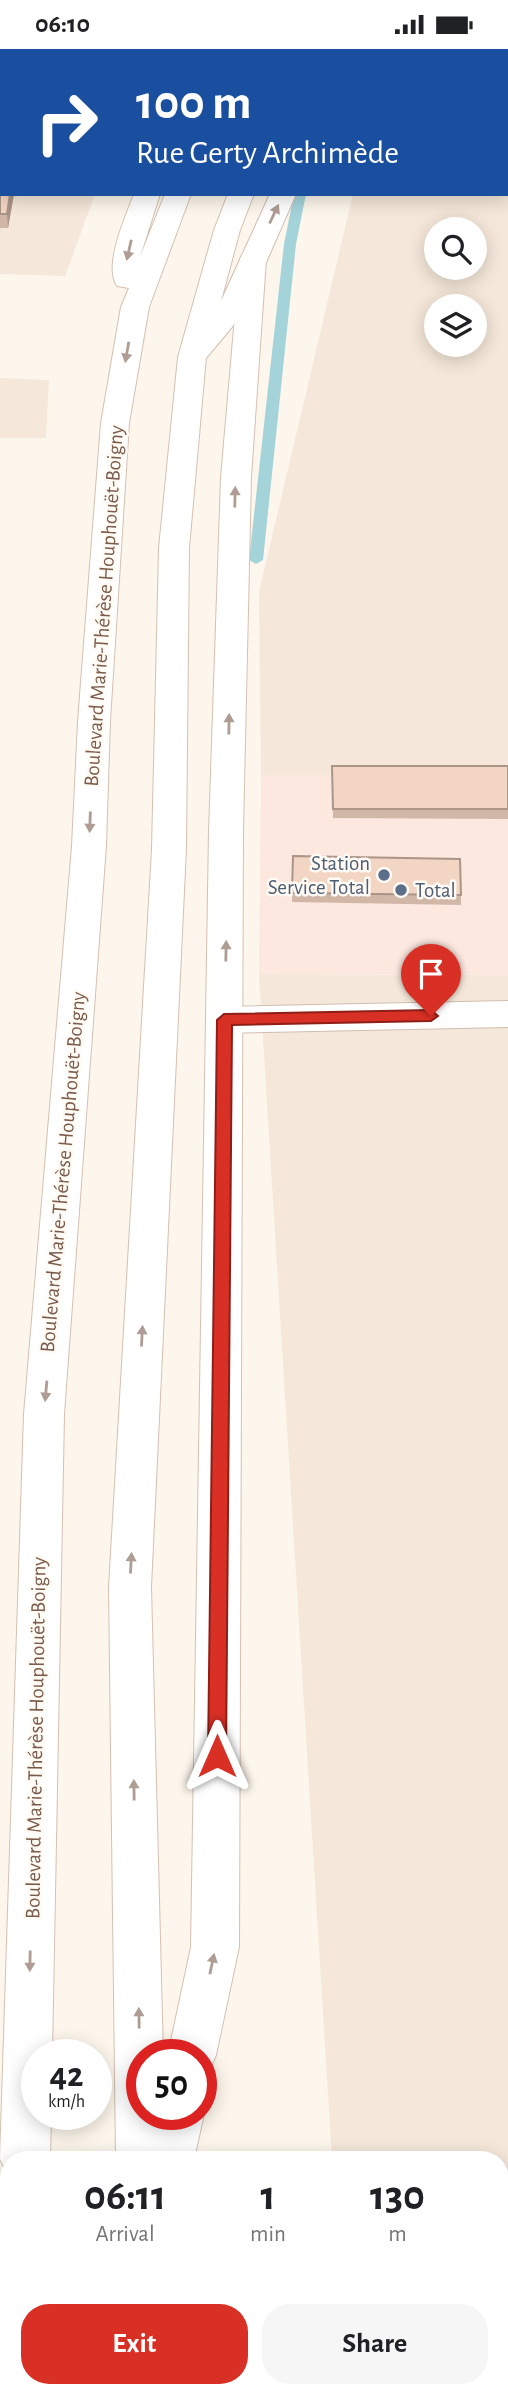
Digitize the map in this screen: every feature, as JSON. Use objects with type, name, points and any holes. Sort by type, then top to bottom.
[{"type":"main road","points":[[135,307],[125,272],[127,255],[146,196]]},
{"type":"main road","name":"Boulevard Marie-Thérèse Houphouët-Boigny","points":[[25,2151],[44,1414],[89,846],[94,722],[115,423],[135,307],[177,196]]},
{"type":"main road","points":[[141,2151],[130,1587],[169,849],[174,548],[192,357],[227,230],[240,196]]},
{"type":"main road","points":[[192,357],[218,327],[236,299],[282,196]]},
{"type":"main road","points":[[195,2039],[215,1947],[224,1020],[236,477],[253,259]]},
{"type":"main road","points":[[224,1020],[508,1014]]},
{"type":"main road","points":[[171,2151],[175,2130]]},
{"type":"shaded area","points":[[0,196],[94,196],[65,276],[0,274]]},
{"type":"shaded area","points":[[353,196],[508,196],[508,775],[261,775],[259,592]]},
{"type":"shaded area","points":[[0,378],[49,380],[46,438],[0,438]]},
{"type":"shaded area","name":"Station Service Total","points":[[261,775],[508,775],[508,975],[259,974]]},
{"type":"shaded area","points":[[259,974],[508,975],[508,2151],[332,2151]]},
{"type":"building","points":[[0,196],[10,196],[7,214],[0,214]]},
{"type":"building","points":[[332,766],[508,766],[508,809],[333,809]]},
{"type":"building","points":[[293,856],[460,859],[461,895],[292,893]]},
{"type":"waterway","points":[[256,560],[290,244],[300,196]]},
{"type":"place","name":"Station Service Total","points":[[384,875]]},
{"type":"place","name":"Total","points":[[401,890]]},
{"type":"route","points":[[217,1756],[224,1020],[431,1016]]}]
